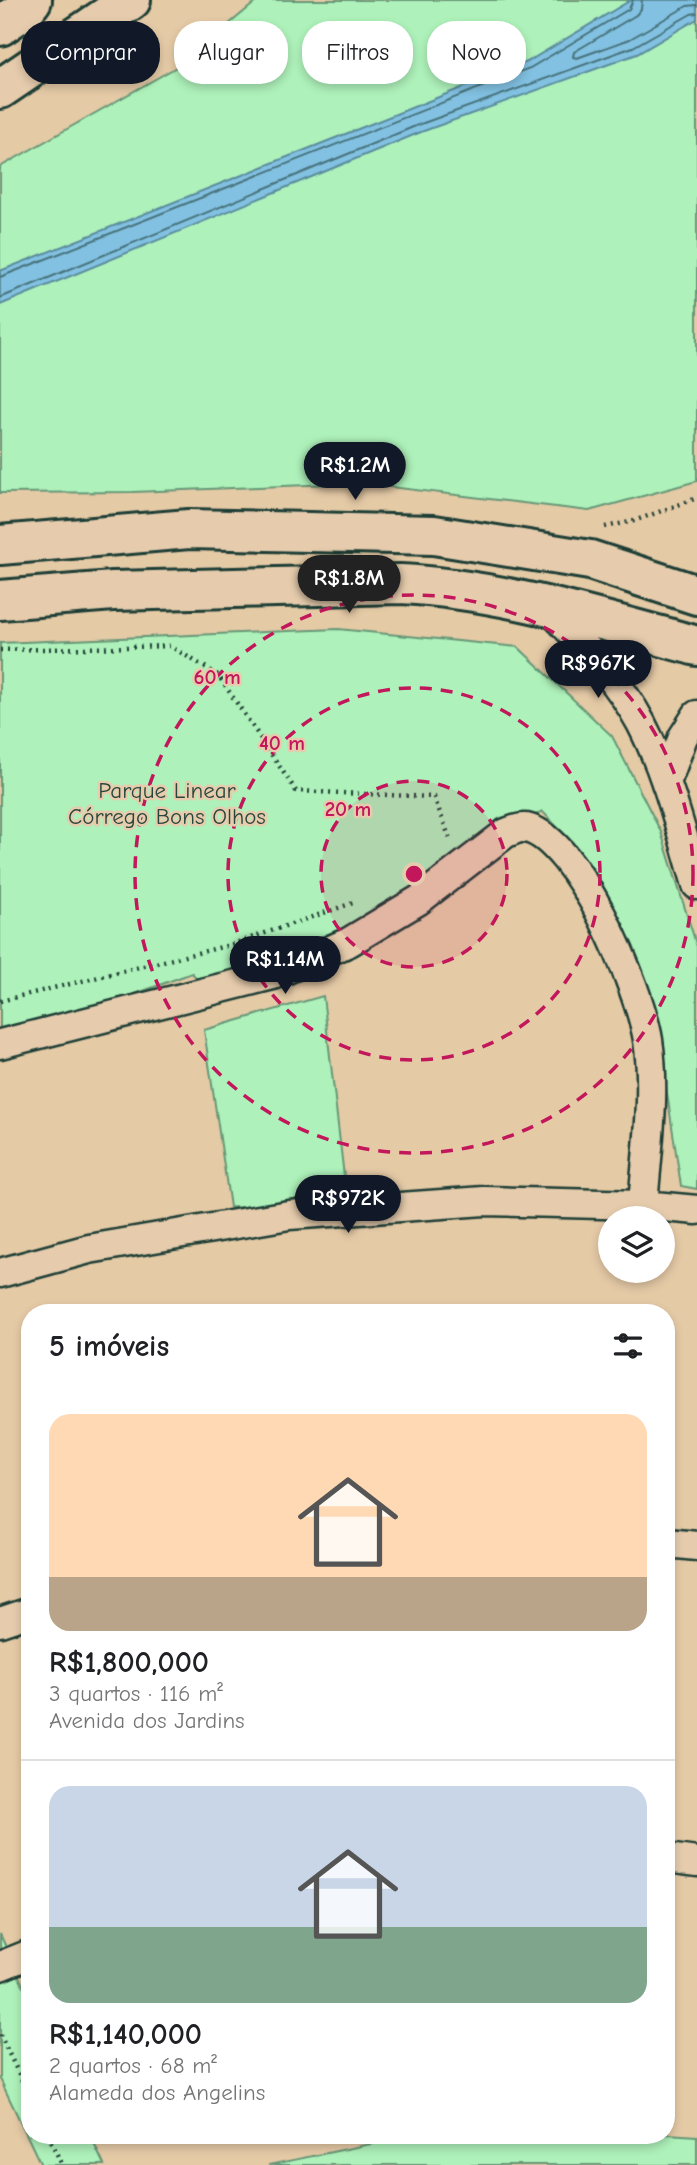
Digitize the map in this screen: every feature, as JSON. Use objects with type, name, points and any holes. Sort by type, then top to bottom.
[{"type":"main road","points":[[0,89],[131,0]]},
{"type":"main road","points":[[0,545],[190,530],[434,535],[590,561],[697,595]]},
{"type":"main road","points":[[432,586],[434,535]]},
{"type":"main road","points":[[0,600],[113,591],[400,584],[432,586],[547,606],[697,646]]},
{"type":"street","points":[[547,606],[621,690],[641,724],[666,783],[697,885]]},
{"type":"street","points":[[666,783],[683,737],[697,715]]},
{"type":"street","points":[[0,1044],[272,975],[349,942],[419,900],[506,833],[523,827],[539,833],[555,844],[572,867],[619,952],[636,992],[648,1040],[651,1088],[643,1205]]},
{"type":"street","points":[[0,1273],[89,1249],[289,1215],[484,1201],[643,1205],[697,1210]]},
{"type":"street","points":[[675,1544],[697,1546]]},
{"type":"street","points":[[0,1622],[21,1615]]},
{"type":"street","points":[[675,1859],[697,1862]]},
{"type":"street","points":[[0,1966],[21,1958]]},
{"type":"path","points":[[0,650],[170,646],[218,675],[296,791],[434,797],[453,846]]},
{"type":"path","points":[[0,1001],[230,945],[356,902]]},
{"type":"path","points":[[0,2035],[21,2078]]},
{"type":"path","points":[[52,2144],[62,2165]]},
{"type":"green space","points":[[258,0],[697,0],[697,481],[589,511],[358,483],[133,492],[0,493],[0,167],[146,84],[160,84],[160,76],[174,68],[174,84],[288,84],[288,21],[233,21]]},
{"type":"green space","name":"Parque Linear Córrego Bons Olhos","points":[[338,629],[518,647],[612,736],[661,832],[697,947],[697,1189],[681,1186],[654,1007],[566,836],[542,811],[357,930],[199,981],[192,973],[124,998],[0,1029],[0,643]]},
{"type":"green space","points":[[323,996],[348,1211],[230,1207],[204,1030]]},
{"type":"green space","points":[[0,1934],[21,1981],[21,2123],[0,2079]]},
{"type":"green space","points":[[675,2135],[697,2136],[697,2165],[269,2165],[371,2144],[675,2144]]},
{"type":"green space","points":[[31,2144],[94,2144],[104,2165],[41,2165]]},
{"type":"water","points":[[631,0],[697,0],[697,19],[637,54],[421,132],[0,305],[0,271],[472,84],[526,84],[527,62]]}]
